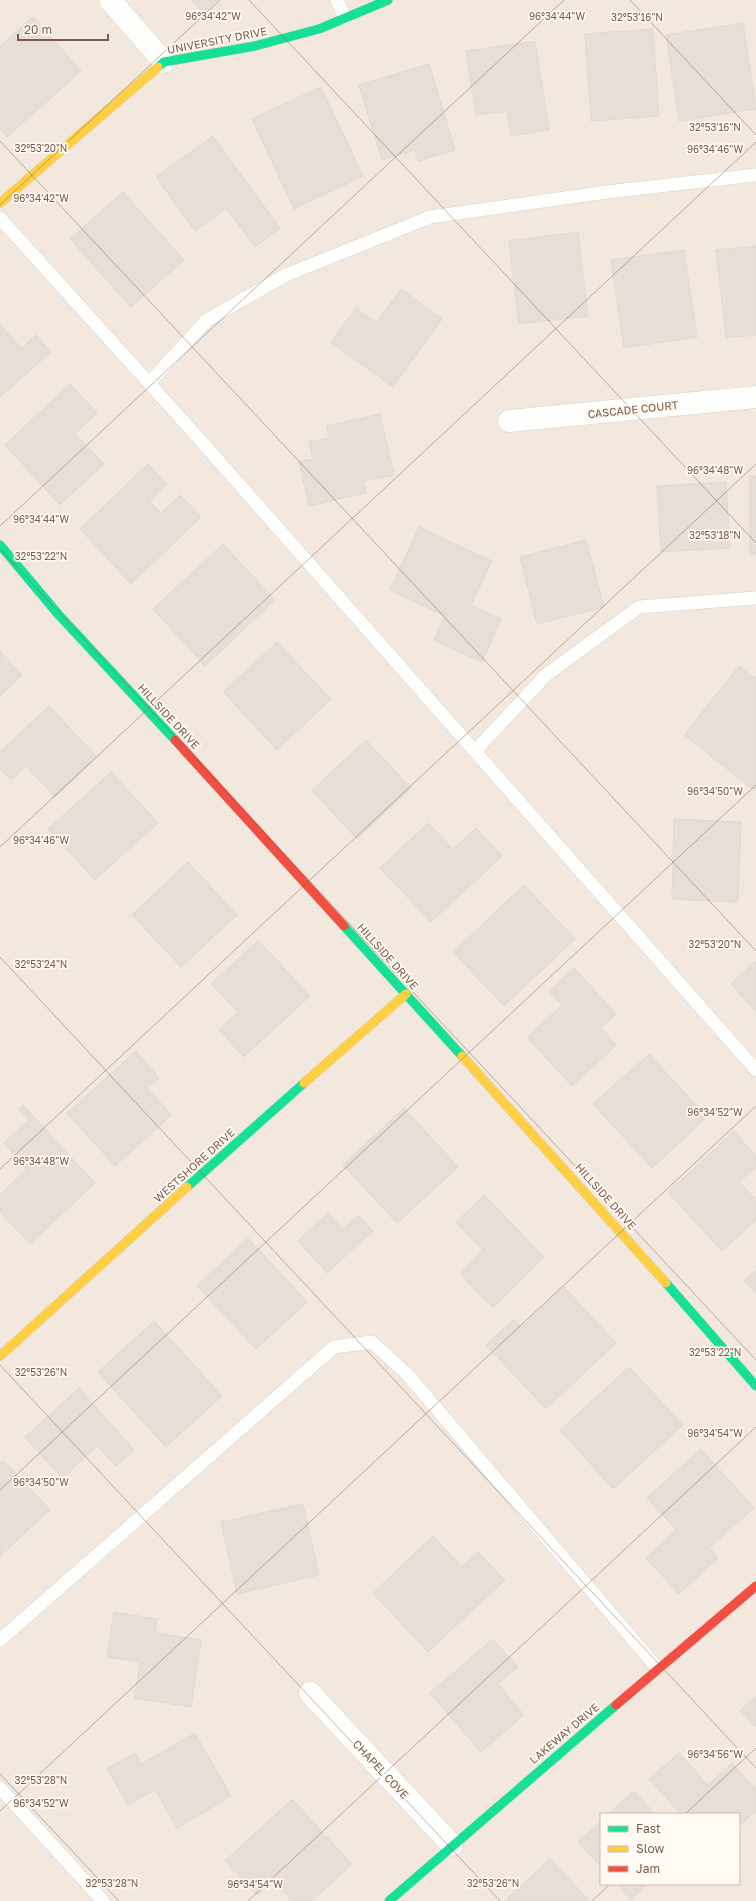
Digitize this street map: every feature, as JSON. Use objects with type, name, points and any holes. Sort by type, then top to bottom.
[{"type":"street","points":[[110,0],[164,62]]},
{"type":"street","name":"UNIVERSITY DRIVE","points":[[0,203],[164,62],[255,46],[319,29],[388,0]]},
{"type":"street","name":"CASCADE COURT","points":[[509,421],[756,397]]},
{"type":"street","name":"HILLSIDE DRIVE","points":[[0,544],[58,614],[205,772],[633,1245],[756,1386]]},
{"type":"street","name":"WESTSHORE DRIVE","points":[[0,1356],[228,1150],[406,994]]},
{"type":"street","name":"LAKEWAY DRIVE","points":[[389,1901],[452,1845],[756,1586]]},
{"type":"street","name":"CHAPEL COVE","points":[[310,1694],[452,1845]]},
{"type":"lane","points":[[337,0],[345,18]]},
{"type":"lane","points":[[149,383],[207,320],[286,275],[430,217],[607,192],[756,174]]},
{"type":"lane","points":[[0,218],[149,383],[756,1070]]},
{"type":"lane","points":[[475,751],[546,675],[639,607],[756,598]]},
{"type":"lane","points":[[0,1640],[334,1347],[372,1342],[408,1376],[658,1669]]},
{"type":"lane","points":[[0,1788],[103,1901]]},
{"type":"shaded area","points":[[0,0],[756,0],[756,1901],[0,1901]]},
{"type":"building","points":[[191,0],[217,0],[203,13]]},
{"type":"building","points":[[33,17],[81,71],[7,137],[0,129],[0,46]]},
{"type":"building","points":[[743,23],[756,109],[679,121],[666,35]]},
{"type":"building","points":[[653,29],[659,116],[591,121],[585,34]]},
{"type":"building","points":[[535,41],[549,130],[511,136],[507,111],[476,115],[466,51]]},
{"type":"building","points":[[429,64],[455,150],[418,161],[415,150],[382,160],[359,85]]},
{"type":"building","points":[[321,87],[363,176],[294,209],[252,119]]},
{"type":"building","points":[[213,136],[280,228],[255,247],[226,208],[195,231],[156,177]]},
{"type":"building","points":[[123,192],[184,260],[131,307],[70,239]]},
{"type":"building","points":[[578,232],[588,316],[519,324],[509,241]]},
{"type":"building","points":[[756,246],[756,335],[726,338],[716,250]]},
{"type":"building","points":[[684,250],[697,337],[624,348],[611,260]]},
{"type":"building","points":[[401,289],[442,319],[393,387],[331,342],[356,308],[376,323]]},
{"type":"building","points":[[0,324],[21,348],[36,335],[51,352],[0,397]]},
{"type":"building","points":[[70,384],[97,413],[75,434],[104,464],[60,505],[5,445]]},
{"type":"building","points":[[380,414],[394,475],[364,481],[366,493],[309,506],[299,462],[313,459],[309,442],[329,438],[326,426]]},
{"type":"building","points":[[148,464],[167,484],[149,501],[161,513],[180,495],[201,517],[131,584],[80,529]]},
{"type":"building","points":[[750,476],[756,476],[756,554],[750,554]]},
{"type":"building","points":[[726,482],[730,548],[661,552],[657,486]]},
{"type":"building","points":[[419,527],[492,561],[471,605],[501,619],[482,662],[434,640],[445,616],[390,590]]},
{"type":"building","points":[[586,540],[604,607],[537,624],[520,557]]},
{"type":"building","points":[[223,544],[275,600],[205,666],[153,609]]},
{"type":"building","points":[[277,642],[331,699],[277,750],[223,692]]},
{"type":"building","points":[[0,651],[22,675],[0,696]]},
{"type":"building","points":[[739,666],[756,679],[756,788],[754,790],[684,735]]},
{"type":"building","points":[[49,706],[97,757],[55,797],[26,766],[11,780],[0,769],[0,752]]},
{"type":"building","points":[[366,740],[411,788],[357,839],[312,790]]},
{"type":"building","points":[[111,772],[158,823],[95,880],[48,829]]},
{"type":"building","points":[[674,819],[741,822],[738,902],[672,899]]},
{"type":"building","points":[[428,823],[453,849],[476,828],[502,856],[431,922],[380,868]]},
{"type":"building","points":[[188,862],[237,915],[181,967],[132,915]]},
{"type":"building","points":[[524,885],[575,939],[504,1006],[453,952]]},
{"type":"building","points":[[258,940],[310,996],[244,1057],[219,1030],[238,1012],[211,984]]},
{"type":"building","points":[[756,961],[756,1012],[731,984]]},
{"type":"building","points":[[574,968],[616,1014],[601,1028],[616,1045],[572,1086],[527,1037],[562,1005],[549,991]]},
{"type":"building","points":[[136,1051],[159,1078],[147,1088],[172,1115],[115,1166],[67,1113]]},
{"type":"building","points":[[649,1054],[707,1117],[652,1168],[593,1104]]},
{"type":"building","points":[[23,1105],[95,1183],[30,1244],[0,1212],[0,1195],[27,1169],[4,1143],[29,1120],[19,1109]]},
{"type":"building","points":[[404,1108],[458,1167],[397,1223],[343,1165]]},
{"type":"building","points":[[734,1131],[756,1156],[756,1167],[739,1182],[756,1200],[756,1220],[722,1251],[668,1192]]},
{"type":"building","points":[[484,1195],[544,1257],[493,1308],[460,1274],[483,1250],[456,1222]]},
{"type":"building","points":[[328,1213],[343,1229],[358,1215],[373,1231],[327,1273],[298,1241]]},
{"type":"building","points":[[248,1238],[307,1302],[256,1349],[197,1286]]},
{"type":"building","points":[[756,1270],[756,1293],[744,1281]]},
{"type":"building","points":[[564,1287],[616,1343],[546,1409],[486,1345],[514,1319],[522,1327]]},
{"type":"building","points":[[154,1321],[222,1396],[166,1447],[98,1372]]},
{"type":"building","points":[[629,1367],[683,1425],[613,1489],[560,1430]]},
{"type":"building","points":[[79,1388],[134,1450],[116,1466],[97,1446],[62,1478],[25,1437]]},
{"type":"building","points":[[701,1449],[754,1508],[709,1548],[718,1558],[679,1594],[646,1558],[676,1530],[647,1498]]},
{"type":"building","points":[[3,1460],[50,1510],[0,1556],[0,1463]]},
{"type":"building","points":[[303,1504],[319,1575],[237,1594],[221,1522]]},
{"type":"building","points":[[433,1536],[462,1567],[478,1552],[505,1580],[428,1652],[373,1593]]},
{"type":"building","points":[[114,1612],[157,1619],[155,1633],[201,1640],[191,1707],[135,1698],[140,1662],[107,1657]]},
{"type":"building","points":[[493,1639],[518,1667],[498,1684],[524,1715],[481,1752],[430,1693]]},
{"type":"building","points":[[756,1696],[756,1727],[740,1711]]},
{"type":"building","points":[[195,1733],[231,1796],[177,1828],[155,1790],[128,1805],[107,1769],[135,1753],[142,1764]]},
{"type":"building","points":[[679,1753],[708,1785],[732,1763],[756,1790],[756,1811],[740,1825],[740,1813],[680,1813],[649,1779]]},
{"type":"building","points":[[634,1791],[654,1813],[609,1813]]},
{"type":"building","points":[[292,1799],[352,1864],[312,1901],[292,1901],[273,1880],[257,1895],[225,1861]]},
{"type":"building","points":[[600,1822],[600,1866],[578,1842]]},
{"type":"building","points":[[550,1859],[590,1901],[505,1901]]},
{"type":"building","points":[[618,1885],[647,1885],[631,1900]]},
{"type":"traffic: fast","points":[[158,67],[164,62],[255,46],[319,29],[388,0]]},
{"type":"traffic: fast","points":[[0,545],[58,614],[175,740]]},
{"type":"traffic: fast","points":[[344,926],[462,1056]]},
{"type":"traffic: fast","points":[[187,1187],[304,1083]]},
{"type":"traffic: fast","points":[[666,1283],[756,1386]]},
{"type":"traffic: fast","points":[[389,1901],[616,1705]]},
{"type":"traffic: slow","points":[[0,203],[158,67]]},
{"type":"traffic: slow","points":[[304,1083],[406,994]]},
{"type":"traffic: slow","points":[[462,1056],[666,1283]]},
{"type":"traffic: slow","points":[[0,1356],[187,1187]]},
{"type":"traffic: jam","points":[[175,740],[344,926]]},
{"type":"traffic: jam","points":[[616,1705],[756,1586]]}]
